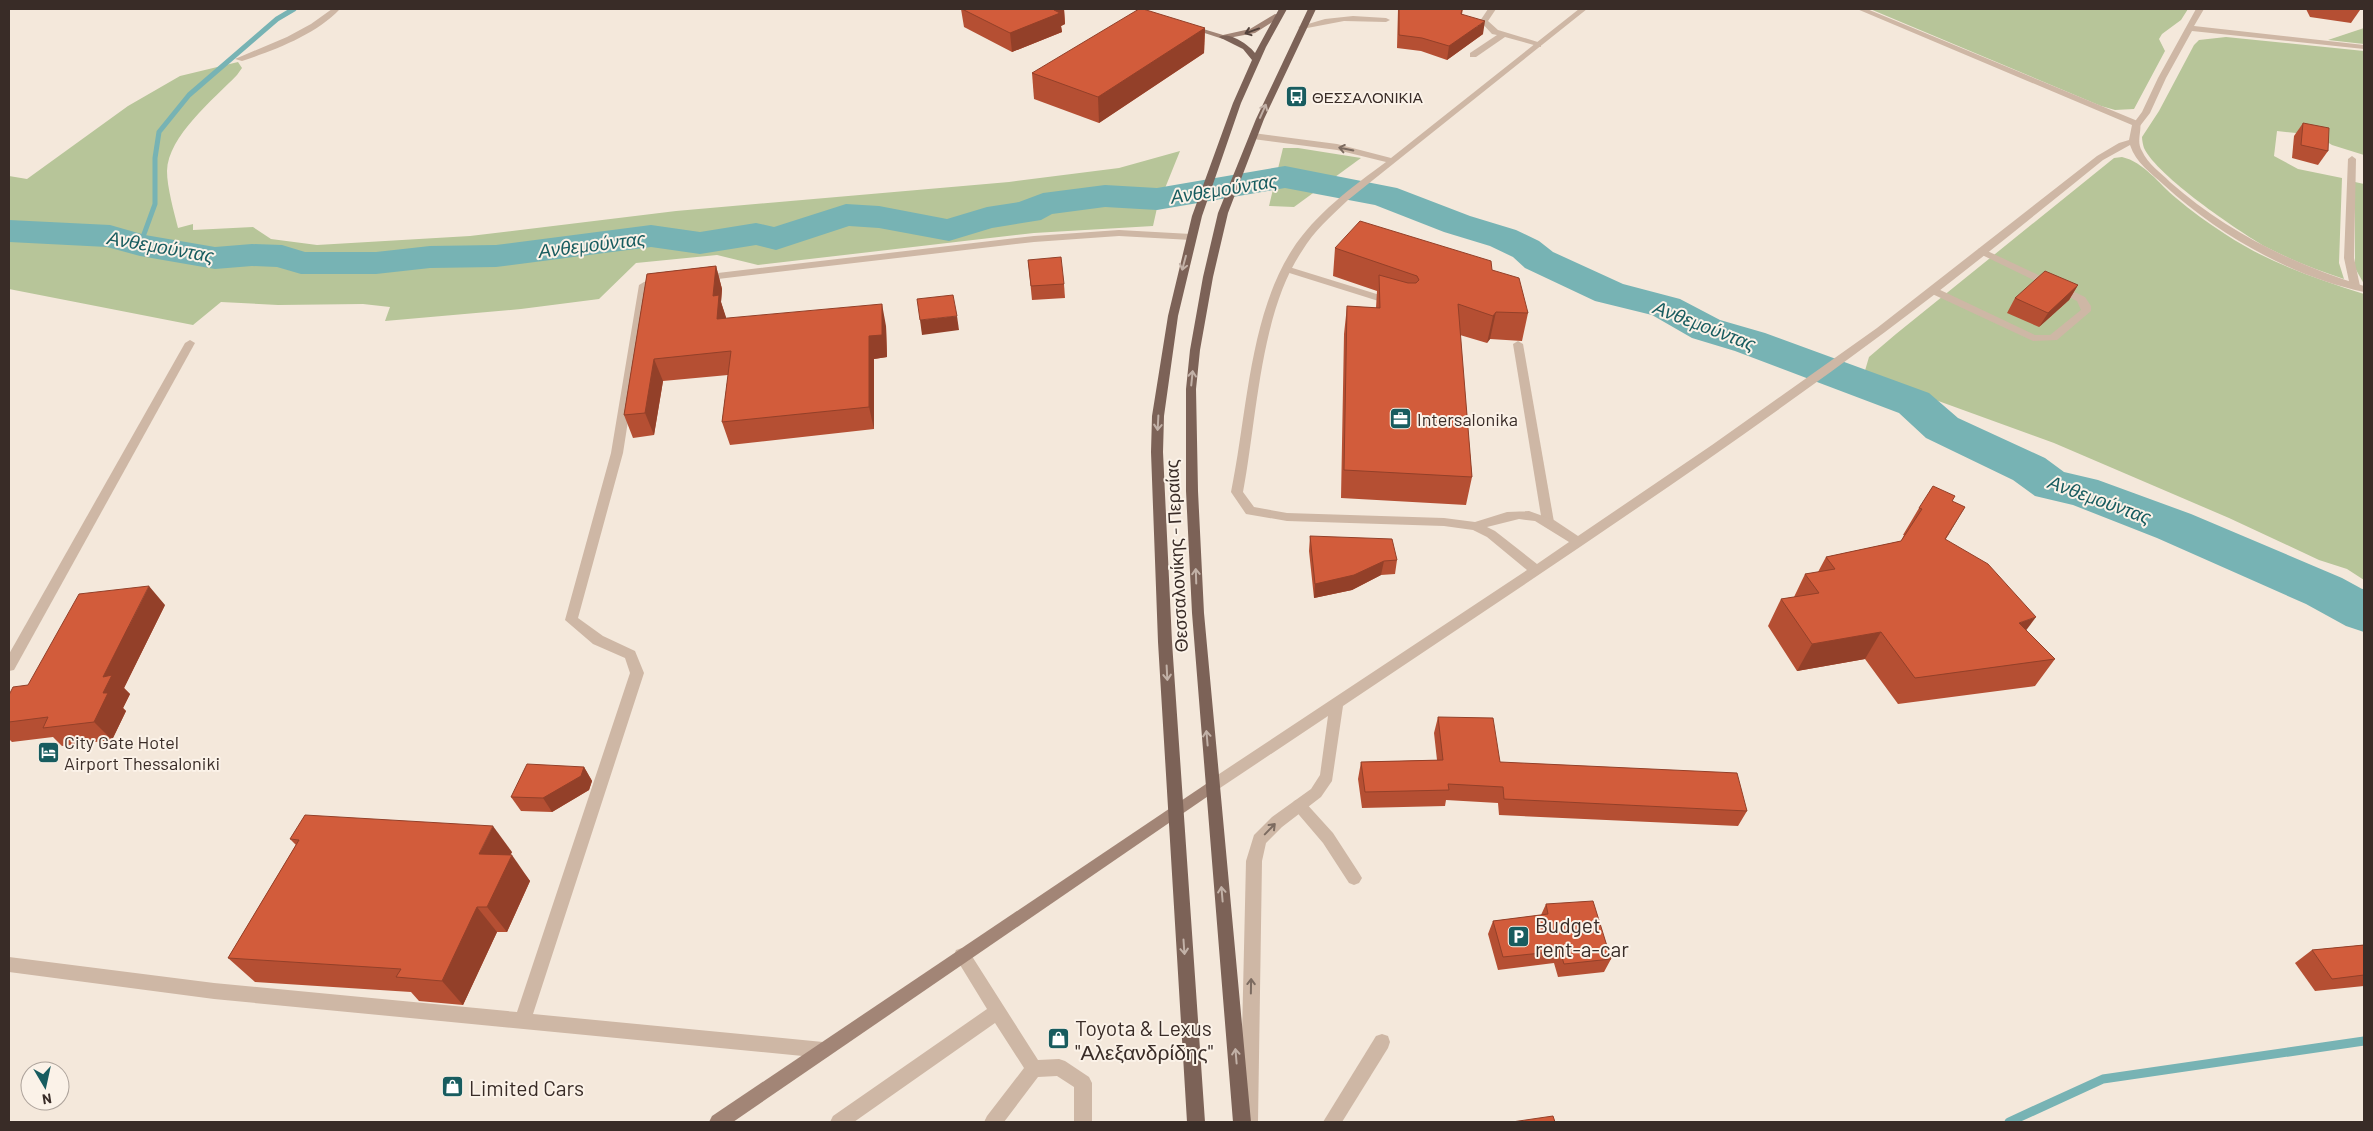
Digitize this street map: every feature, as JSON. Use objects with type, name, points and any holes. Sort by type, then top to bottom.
[{"type":"main road","name":"Θεσσαλονίκης - Περαίας","points":[[1242,1122],[1198,613],[1190,438],[1191,389],[1195,350],[1215,242],[1223,213],[1244,156],[1302,27],[1312,9]]},
{"type":"main road","name":"Θεσσαλονίκης - Περαίας","points":[[1196,1122],[1175,812],[1162,574],[1157,434],[1161,388],[1171,324],[1197,216],[1217,154],[1256,59],[1280,12]]},
{"type":"main road","points":[[1224,37],[1246,47],[1256,59]]},
{"type":"street","points":[[239,59],[272,47],[304,32],[318,24],[336,9]]},
{"type":"street","points":[[1492,9],[1484,21],[1496,32],[1538,45]]},
{"type":"street","points":[[1536,570],[1491,534],[1475,526],[1444,522],[1287,517],[1250,511],[1237,492],[1265,339],[1286,269],[1306,238],[1324,218],[1372,177],[1583,9]]},
{"type":"street","points":[[1861,9],[2137,124]]},
{"type":"street","points":[[2200,9],[2146,113],[2134,130],[2134,142],[2138,155],[2154,171],[2214,220],[2268,253],[2326,278],[2359,287]]},
{"type":"street","points":[[1182,24],[1224,37],[1252,31],[1280,12]]},
{"type":"street","points":[[1302,27],[1337,17],[1353,16],[1386,20]]},
{"type":"street","points":[[2190,28],[2364,47]]},
{"type":"street","points":[[1473,55],[1503,35]]},
{"type":"street","points":[[1253,136],[1328,146],[1394,161]]},
{"type":"street","points":[[718,1122],[1212,786],[1536,570],[1784,400],[1982,252],[2100,158],[2122,145],[2134,142]]},
{"type":"street","points":[[2352,159],[2349,258],[2359,287]]},
{"type":"street","points":[[692,280],[1034,239],[1119,233],[1191,237]]},
{"type":"street","points":[[1932,290],[2033,338],[2053,338],[2086,311],[2086,306],[2081,299],[1982,252]]},
{"type":"street","points":[[1286,269],[1399,304]]},
{"type":"street","points":[[522,1022],[637,673],[630,655],[598,640],[571,620],[617,453],[644,286],[673,282]]},
{"type":"street","points":[[9,666],[190,343]]},
{"type":"street","points":[[1518,344],[1548,522]]},
{"type":"street","points":[[1475,526],[1502,517],[1525,513],[1548,522],[1577,542]]},
{"type":"street","points":[[1249,1122],[1254,861],[1259,840],[1277,822],[1316,793],[1327,777],[1336,705]]},
{"type":"street","points":[[1299,805],[1328,838],[1354,878]]},
{"type":"street","points":[[962,955],[1034,1069]]},
{"type":"street","points":[[9,965],[214,991],[823,1050]]},
{"type":"street","points":[[839,1122],[998,1011]]},
{"type":"street","points":[[1332,1122],[1382,1042]]},
{"type":"street","points":[[993,1122],[1034,1069],[1059,1067],[1083,1083],[1083,1122]]},
{"type":"green space","points":[[1870,9],[2188,9],[2181,20],[2162,34],[2159,39],[2165,51],[2134,109],[2115,110],[2101,106]]},
{"type":"green space","points":[[2364,28],[2364,44],[2328,40]]},
{"type":"green space","points":[[2226,37],[2364,51],[2364,155],[2332,145],[2316,135],[2277,131],[2274,156],[2298,169],[2342,178],[2339,263],[2344,279],[2275,252],[2237,229],[2181,187],[2152,160],[2144,148],[2142,137],[2159,111],[2194,45],[2199,40]]},
{"type":"green space","points":[[238,62],[242,68],[237,75],[194,119],[175,145],[169,158],[168,184],[178,228],[193,224],[193,230],[253,227],[271,239],[317,245],[470,236],[676,211],[1009,182],[1119,168],[1180,151],[1157,208],[1153,226],[1034,233],[758,265],[717,255],[636,263],[599,299],[521,309],[385,321],[390,307],[363,304],[278,305],[221,302],[193,325],[9,289],[9,176],[27,179],[128,106],[180,76]]},
{"type":"green space","points":[[1283,148],[1298,148],[1361,158],[1294,207],[1269,206]]},
{"type":"green space","points":[[2122,157],[2144,168],[2188,208],[2241,244],[2292,269],[2364,294],[2364,580],[2347,569],[2319,560],[2229,518],[2054,443],[1864,374],[1869,357],[1896,334],[2114,158]]},
{"type":"green space","points":[[2355,182],[2364,184],[2364,284],[2355,268]]},
{"type":"building","points":[[962,9],[1056,9],[1054,10],[1060,13],[1010,33]]},
{"type":"building","points":[[1139,9],[1205,28],[1098,97],[1032,73]]},
{"type":"building","points":[[1399,9],[1462,9],[1461,14],[1485,21],[1449,46],[1422,38],[1399,35]]},
{"type":"building","points":[[2303,123],[2329,128],[2328,151],[2301,145]]},
{"type":"building","points":[[1360,221],[1491,261],[1492,270],[1519,278],[1528,313],[1496,312],[1493,316],[1458,304],[1472,477],[1344,470],[1347,306],[1380,308],[1379,275],[1408,283],[1416,283],[1419,280],[1417,276],[1335,248]]},
{"type":"building","points":[[1061,257],[1064,284],[1031,286],[1028,260]]},
{"type":"building","points":[[716,266],[713,296],[719,295],[717,319],[882,304],[882,335],[869,336],[869,407],[722,422],[731,351],[654,359],[645,413],[624,415],[647,274]]},
{"type":"building","points":[[2045,271],[2078,285],[2048,313],[2015,298]]},
{"type":"building","points":[[953,295],[957,316],[920,320],[917,299]]},
{"type":"building","points":[[1933,486],[1955,496],[1952,501],[1965,507],[1945,539],[1988,564],[2036,617],[2019,623],[2055,659],[1915,678],[1881,632],[1812,644],[1781,599],[1819,593],[1805,574],[1835,569],[1826,557],[1901,541],[1922,509],[1919,508]]},
{"type":"building","points":[[1310,536],[1392,539],[1397,560],[1384,561],[1354,575],[1315,584]]},
{"type":"building","points":[[149,586],[103,677],[112,675],[103,693],[108,693],[94,722],[43,728],[48,717],[9,722],[9,695],[13,687],[28,685],[79,594]]},
{"type":"building","points":[[1438,717],[1493,718],[1500,762],[1737,773],[1747,811],[1504,799],[1503,787],[1448,784],[1449,790],[1365,792],[1361,762],[1443,760]]},
{"type":"building","points":[[527,764],[584,767],[581,776],[543,798],[511,797]]},
{"type":"building","points":[[305,815],[493,826],[479,854],[512,855],[487,907],[477,907],[442,981],[396,977],[401,969],[228,958],[299,840],[290,839]]},
{"type":"building","points":[[1593,901],[1611,959],[1564,964],[1560,951],[1503,957],[1493,921],[1548,914],[1546,904]]},
{"type":"building","points":[[2364,945],[2364,975],[2332,979],[2312,950]]},
{"type":"building","points":[[1553,1116],[1555,1122],[1512,1122]]},
{"type":"waterway","points":[[140,245],[155,204],[155,158],[159,132],[189,95],[277,19],[294,9]]},
{"type":"waterway","name":"Ανθεμούντας","points":[[9,231],[110,236],[140,245],[215,258],[252,255],[282,256],[301,263],[376,263],[430,257],[496,256],[651,236],[700,243],[756,234],[776,239],[846,215],[879,217],[949,230],[987,218],[1028,212],[1043,204],[1105,196],[1157,199],[1285,177],[1384,196],[1457,224],[1503,238],[1526,249],[1539,260],[1609,293],[1666,307],[1706,329],[1750,342],[1914,403],[1942,428],[2029,469],[2051,485],[2082,491],[2174,526],[2324,591],[2364,613]]},
{"type":"waterway","points":[[2364,592],[2362,600],[2364,605]]},
{"type":"waterway","points":[[2009,1122],[2103,1079],[2364,1041]]},
{"type":"place","name":"ΘΕΣΣΑΛΟΝΙΚΙΑ","points":[[1296,97]]},
{"type":"place","name":"Intersalonika","points":[[1401,419]]},
{"type":"place","name":"City Gate Hotel Airport Thessaloniki","points":[[48,752]]},
{"type":"place","name":"Budget rent-a-car","points":[[1519,936]]},
{"type":"place","name":"Toyota & Lexus \"Αλεξανδρίδης\"","points":[[1059,1039]]},
{"type":"place","name":"Limited Cars","points":[[453,1087]]}]
